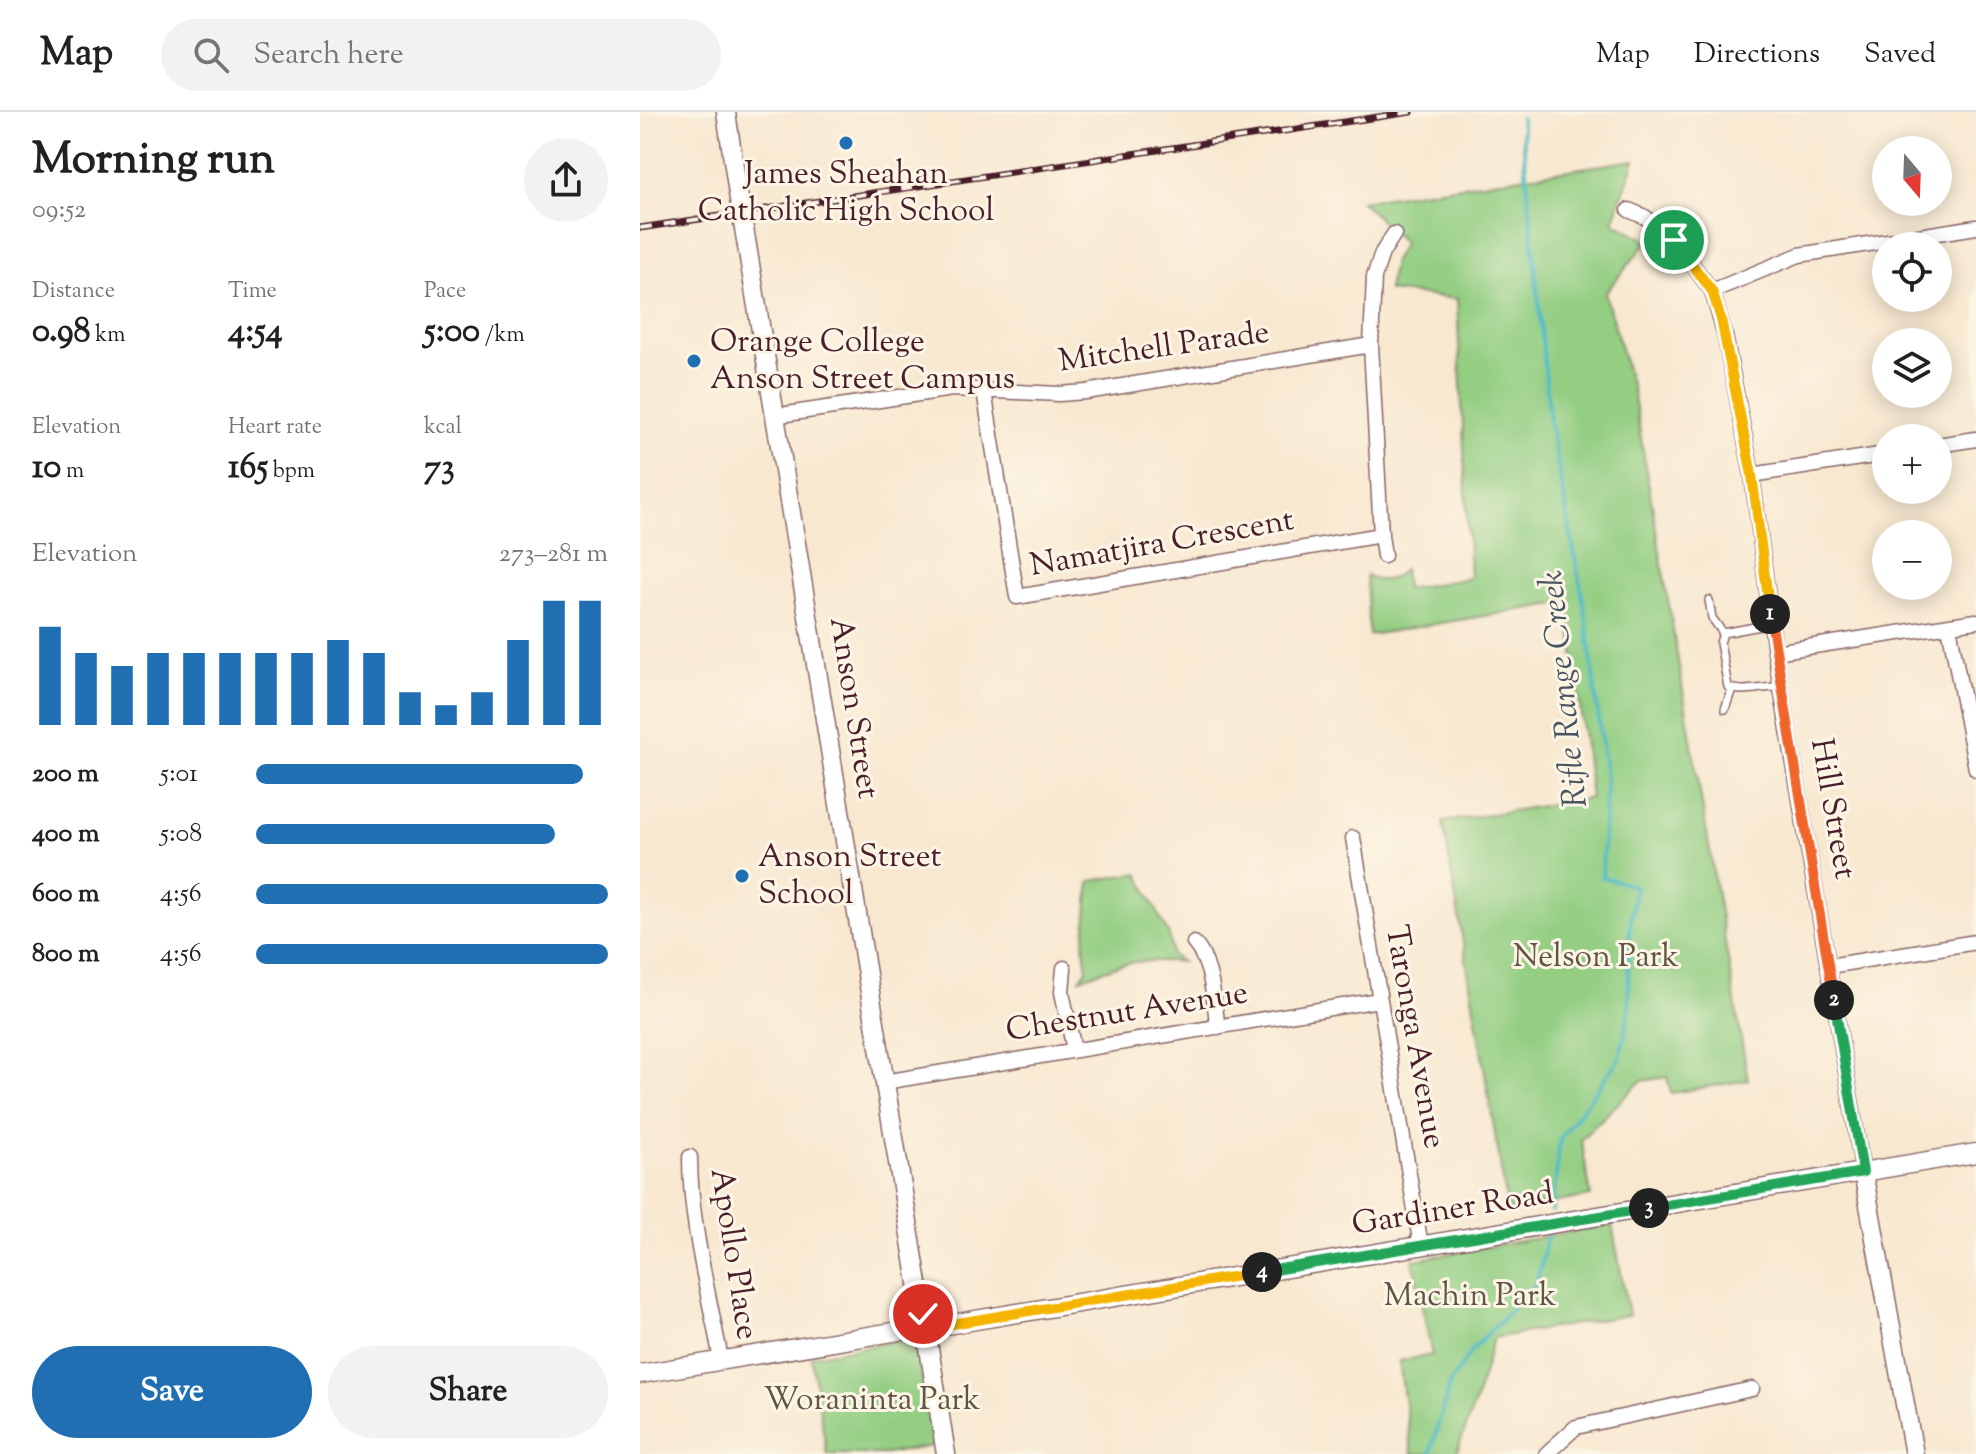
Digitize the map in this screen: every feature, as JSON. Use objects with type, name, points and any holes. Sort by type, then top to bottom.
[{"type":"street","name":"Anson Street","points":[[726,112],[884,1082],[917,1321]]},
{"type":"street","name":"Hill Street","points":[[1629,210],[1645,217],[1674,240],[1712,291],[1725,336],[1752,475],[1775,652],[1914,1454]]},
{"type":"street","points":[[1712,291],[1799,255],[1976,227]]},
{"type":"street","points":[[1384,556],[1371,345],[1374,277],[1382,253],[1394,234]]},
{"type":"street","name":"Mitchell Parade","points":[[774,416],[952,389],[1086,392],[1371,345]]},
{"type":"street","name":"Namatjira Crescent","points":[[984,391],[1017,597],[1381,535]]},
{"type":"street","points":[[1952,443],[1976,439]]},
{"type":"street","points":[[1752,475],[1872,456]]},
{"type":"street","points":[[1775,652],[1976,621]]},
{"type":"street","points":[[1949,626],[1976,769]]},
{"type":"street","name":"Taronga Avenue","points":[[1353,838],[1421,1246]]},
{"type":"street","points":[[1829,966],[1976,942]]},
{"type":"street","points":[[1194,943],[1200,949],[1208,970],[1218,1027]]},
{"type":"street","points":[[1064,968],[1062,992],[1074,1050]]},
{"type":"street","name":"Chestnut Avenue","points":[[884,1082],[1379,1000]]},
{"type":"street","name":"Gardiner Road","points":[[940,1326],[1976,1153]]},
{"type":"street","name":"Apollo Place","points":[[690,1157],[697,1228],[721,1360]]},
{"type":"street","points":[[640,1374],[934,1316],[940,1326],[937,1336],[928,1342]]},
{"type":"street","points":[[917,1321],[916,1338],[928,1342]]},
{"type":"street","points":[[928,1342],[946,1454]]},
{"type":"street","points":[[1546,1454],[1576,1427],[1752,1389]]},
{"type":"lane","points":[[1709,600],[1712,618],[1723,633]]},
{"type":"lane","points":[[1723,633],[1771,624]]},
{"type":"lane","points":[[1723,633],[1720,643],[1728,687],[1781,687]]},
{"type":"lane","points":[[1725,709],[1732,689]]},
{"type":"green space","name":"Nelson Park","points":[[1635,160],[1613,222],[1648,241],[1605,293],[1633,391],[1748,1080],[1671,1093],[1667,1077],[1641,1081],[1581,1139],[1591,1196],[1508,1211],[1443,822],[1591,798],[1568,602],[1369,635],[1366,575],[1386,580],[1404,569],[1406,589],[1470,578],[1457,299],[1388,291],[1393,261],[1404,243],[1361,201]]},
{"type":"green space","points":[[1138,873],[1169,935],[1172,955],[1182,962],[1130,963],[1080,979],[1087,969],[1084,949],[1090,881]]},
{"type":"green space","name":"Machin Park","points":[[1612,1225],[1629,1315],[1493,1338],[1477,1397],[1456,1454],[1412,1454],[1399,1361],[1432,1355],[1413,1260]]},
{"type":"green space","name":"Woraninta Park","points":[[915,1338],[933,1446],[886,1454],[827,1454],[811,1356]]},
{"type":"waterway","name":"Rifle Range Creek","points":[[1521,118],[1550,423],[1586,616],[1606,778],[1602,877],[1635,886],[1628,943],[1629,1010],[1620,1058],[1560,1139],[1552,1211]]},
{"type":"waterway","name":"Rifle Range Creek","points":[[1430,1454],[1450,1383],[1471,1351],[1537,1283],[1548,1232]]},
{"type":"railway","points":[[640,228],[1411,112]]},
{"type":"place","name":"James Sheahan Catholic High School","points":[[846,143]]},
{"type":"place","name":"Orange College Anson Street Campus","points":[[694,361]]},
{"type":"place","name":"Anson Street School","points":[[742,876]]},
{"type":"route","points":[[923,1314],[934,1316],[940,1326],[1863,1172],[1775,652],[1752,475],[1725,336],[1712,291],[1674,240]]}]
